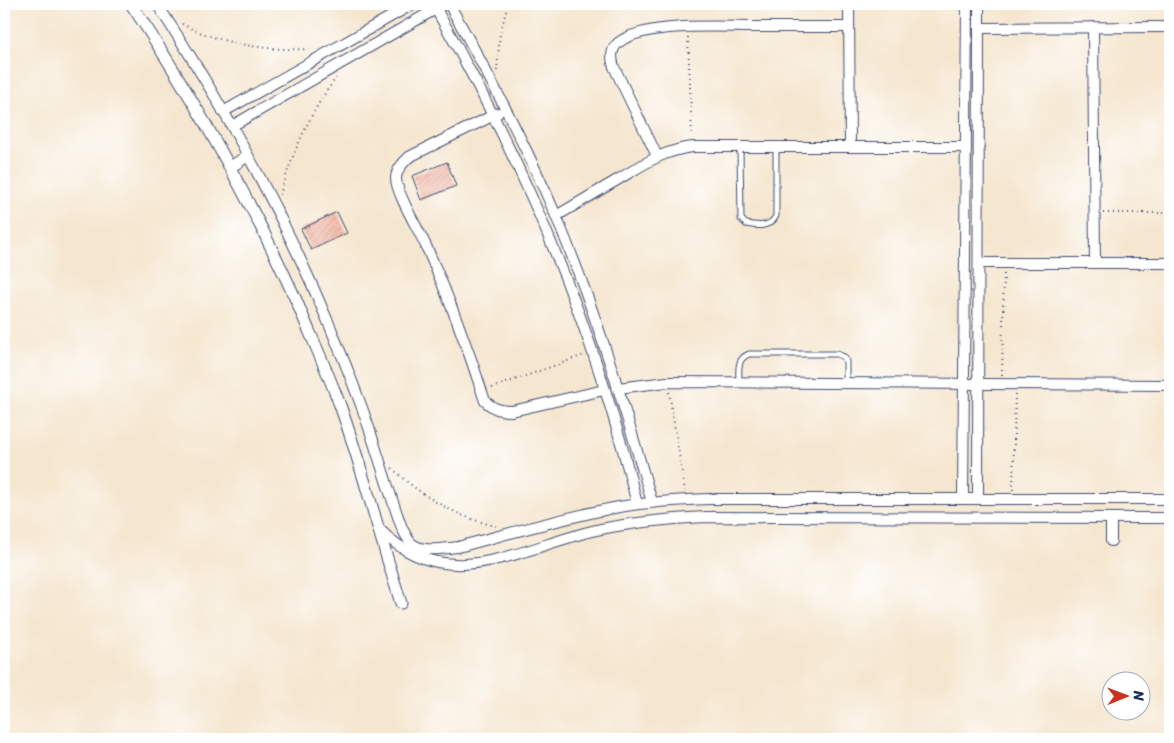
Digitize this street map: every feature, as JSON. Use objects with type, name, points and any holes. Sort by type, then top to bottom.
[{"type":"street","points":[[131,4],[179,78],[230,167],[282,270],[340,406],[361,466],[400,603]]},
{"type":"street","points":[[156,4],[190,53],[232,126],[302,262],[361,405],[402,528],[410,542],[420,548],[458,547],[590,513],[652,502],[687,500],[1170,499]]},
{"type":"street","points":[[223,112],[413,4]]},
{"type":"street","points":[[849,4],[850,147]]},
{"type":"street","points":[[963,499],[967,4]]},
{"type":"street","points":[[978,499],[979,4]]},
{"type":"street","points":[[232,126],[442,5]]},
{"type":"street","points":[[442,5],[507,109],[556,216],[593,312],[617,384],[652,502]]},
{"type":"street","points":[[442,5],[543,222],[577,308],[624,452],[637,504]]},
{"type":"street","points":[[657,156],[611,59],[612,51],[624,39],[671,27],[849,27]]},
{"type":"street","points":[[1093,27],[1094,263]]},
{"type":"street","points":[[979,28],[1170,27]]},
{"type":"street","points":[[507,109],[409,157],[398,171],[396,180],[446,290],[482,391],[486,401],[492,408],[502,411],[512,410],[617,384],[667,382],[1170,385]]},
{"type":"street","points":[[966,126],[979,126]]},
{"type":"street","points":[[556,216],[657,156],[681,148],[966,147]]},
{"type":"street","points":[[230,167],[248,156]]},
{"type":"street","points":[[965,159],[979,158]]},
{"type":"street","points":[[979,263],[1170,263]]},
{"type":"street","points":[[379,529],[397,545],[419,557],[443,564],[466,565],[490,561],[593,531],[649,522],[706,517],[1170,518]]},
{"type":"street","points":[[1111,518],[1111,541]]},
{"type":"lane","points":[[740,147],[741,219],[746,224],[766,225],[772,222],[776,216],[776,147]]},
{"type":"lane","points":[[739,383],[739,363],[743,357],[749,354],[841,355],[846,360],[846,383]]},
{"type":"path","points":[[497,72],[500,34],[508,4]]},
{"type":"path","points":[[163,14],[191,28],[220,39],[250,46],[281,50],[320,48]]},
{"type":"path","points":[[687,27],[693,147]]},
{"type":"path","points":[[276,209],[290,164],[305,130],[318,105],[339,74]]},
{"type":"path","points":[[1094,213],[1170,213]]},
{"type":"path","points":[[1002,384],[1004,263]]},
{"type":"path","points":[[482,391],[592,352]]},
{"type":"path","points":[[667,382],[687,500]]},
{"type":"path","points":[[1013,499],[1015,384]]},
{"type":"path","points":[[389,464],[417,489],[440,504],[465,516],[500,527]]},
{"type":"building","points":[[447,162],[456,186],[421,200],[412,176]]},
{"type":"building","points":[[337,212],[347,233],[311,250],[301,229]]}]
